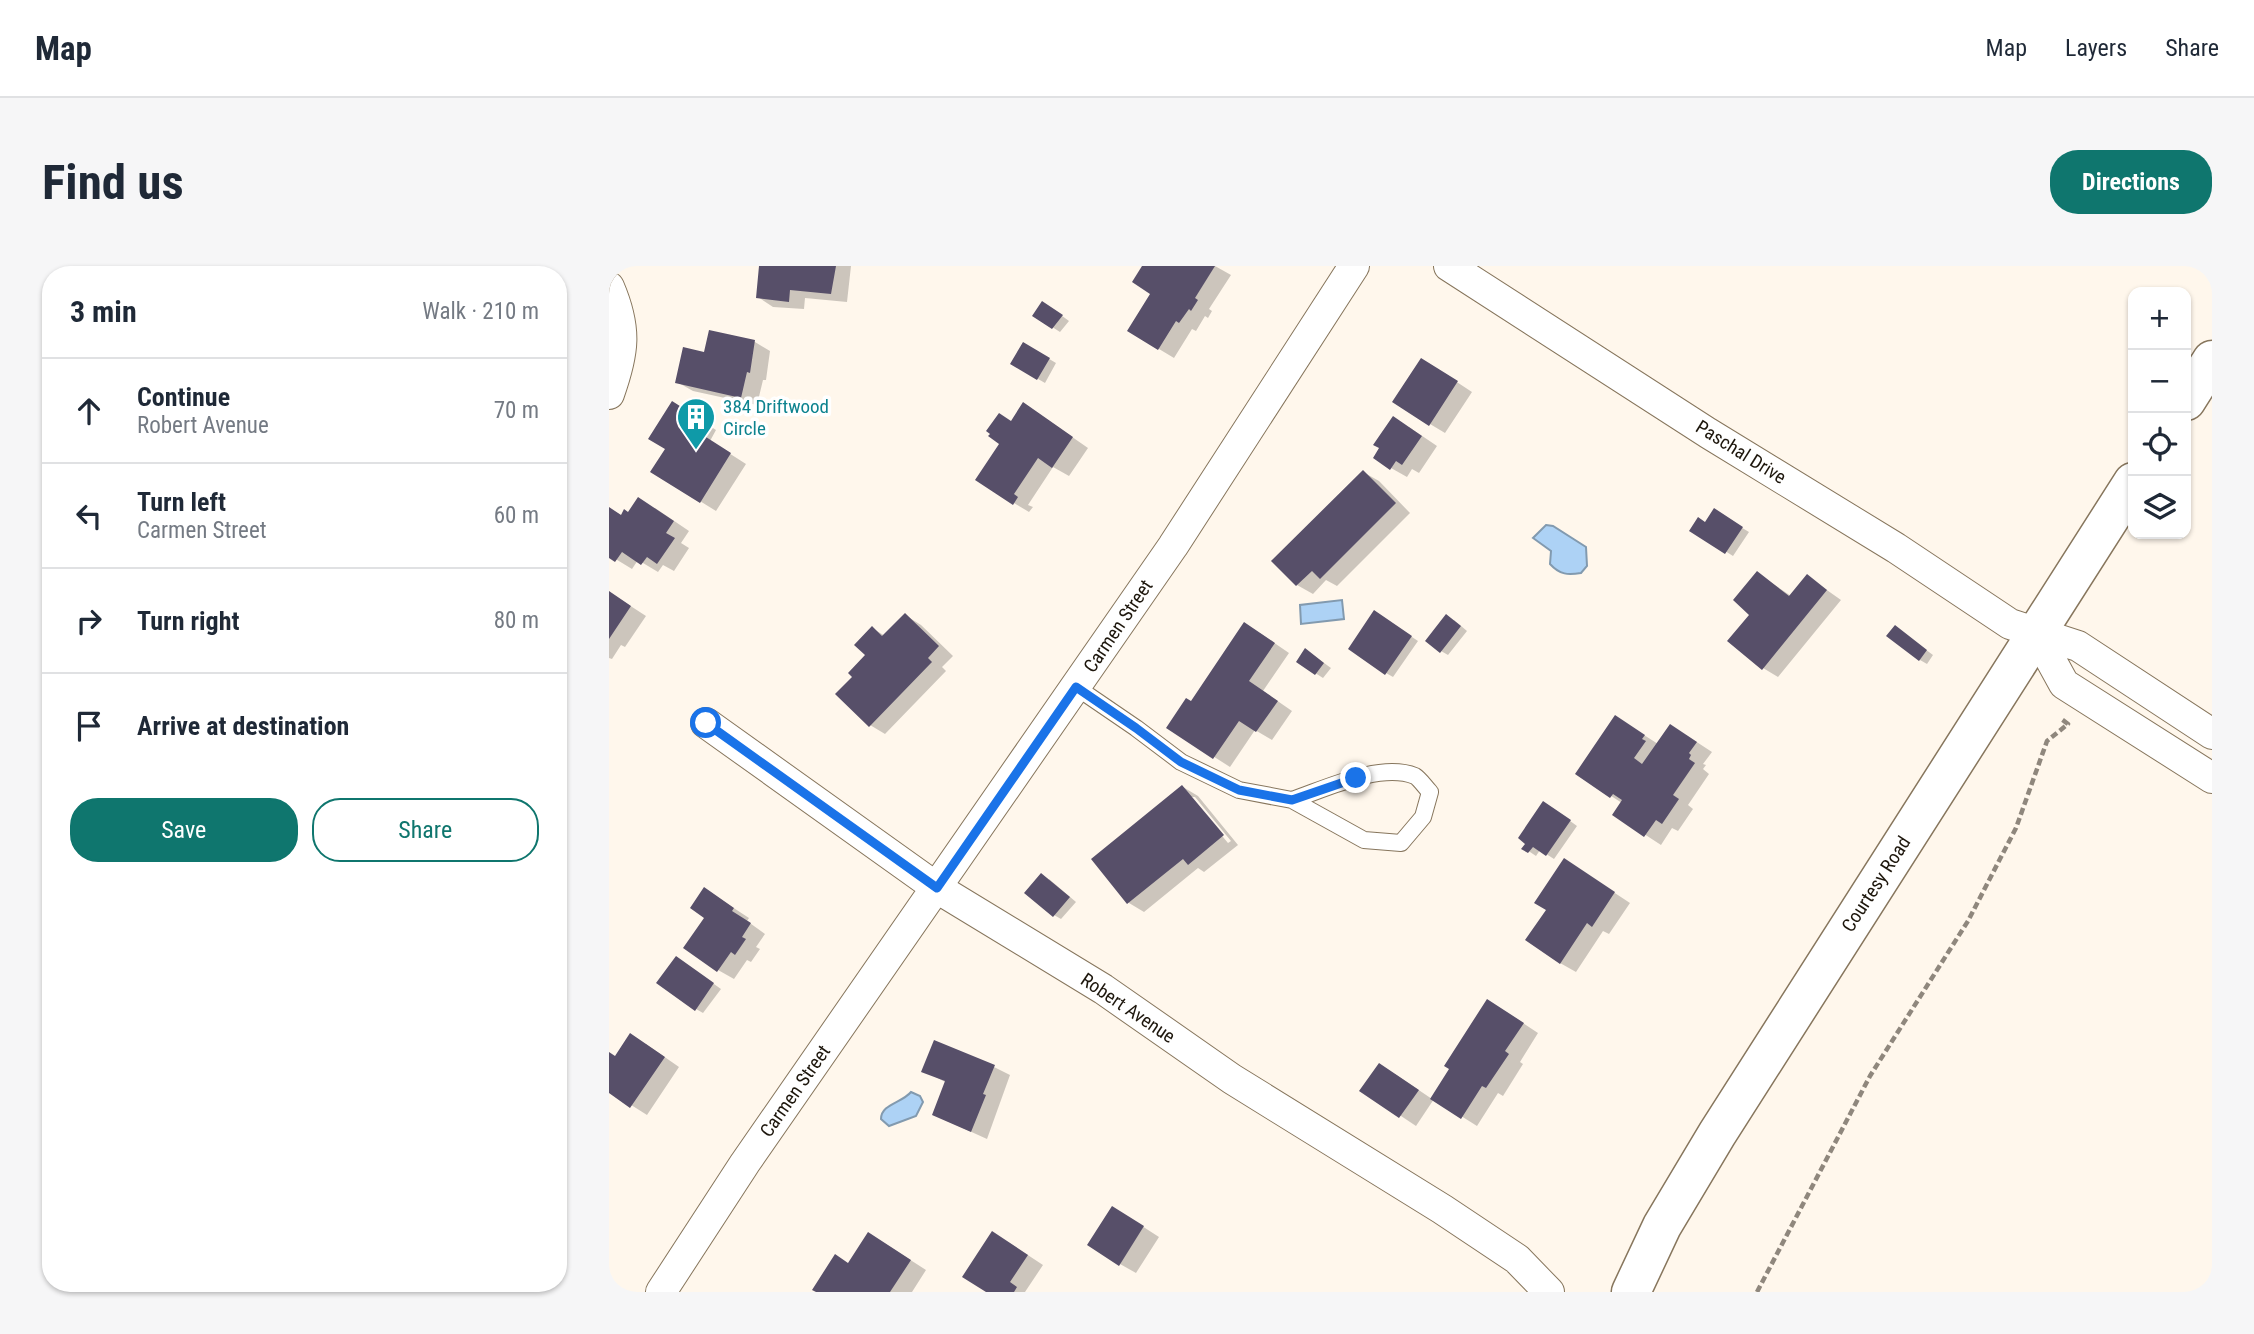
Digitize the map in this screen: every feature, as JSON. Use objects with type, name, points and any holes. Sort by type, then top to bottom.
[{"type":"main road","points":[[2191,393],[2212,360]]},
{"type":"main road","name":"Courtesy Road","points":[[1632,1292],[1662,1226],[1717,1134],[2128,490]]},
{"type":"street","name":"Carmen Street","points":[[661,1292],[745,1163],[1173,545],[1354,266]]},
{"type":"street","name":"Paschal Drive","points":[[1449,266],[1708,433],[1896,548],[2010,624],[2078,646],[2212,734]]},
{"type":"street","points":[[609,287],[620,312],[622,354],[609,394]]},
{"type":"street","points":[[2036,633],[2064,684],[2212,778]]},
{"type":"street","name":"Robert Avenue","points":[[706,723],[937,888],[1103,989],[1232,1079],[1517,1259],[1549,1292]]},
{"type":"lane","points":[[1076,687],[1181,762],[1239,790],[1292,800],[1364,840],[1401,843],[1423,817],[1430,792],[1417,777],[1391,772],[1356,778],[1292,800]]},
{"type":"path","points":[[1757,1292],[1870,1076],[1968,921],[2028,799],[2047,740],[2068,724]]},
{"type":"water","points":[[1546,525],[1553,526],[1586,547],[1587,566],[1581,573],[1564,573],[1550,564],[1551,551],[1533,538]]},
{"type":"water","points":[[1342,600],[1344,619],[1301,624],[1300,605]]},
{"type":"water","points":[[911,1092],[920,1096],[923,1102],[916,1116],[889,1126],[881,1119],[884,1110]]},
{"type":"building","points":[[759,266],[836,266],[831,294],[790,290],[789,302],[756,298]]},
{"type":"building","points":[[1142,266],[1215,266],[1195,298],[1198,300],[1191,311],[1189,309],[1179,323],[1176,321],[1158,350],[1127,331],[1150,294],[1132,282]]},
{"type":"building","points":[[1042,301],[1063,315],[1052,329],[1032,316]]},
{"type":"building","points":[[709,330],[755,340],[750,373],[747,372],[741,398],[675,383],[683,347],[704,352]]},
{"type":"building","points":[[1023,342],[1050,358],[1037,380],[1010,364]]},
{"type":"building","points":[[1421,358],[1458,381],[1429,426],[1392,402]]},
{"type":"building","name":"384 Driftwood Circle","points":[[672,401],[702,420],[695,430],[731,453],[700,503],[650,472],[665,449],[648,439]]},
{"type":"building","points":[[1023,402],[1073,437],[1052,468],[1038,458],[1014,494],[1018,497],[1013,505],[975,480],[999,444],[988,436],[990,434],[986,431],[999,413],[1011,421]]},
{"type":"building","points":[[1393,416],[1422,436],[1402,465],[1396,461],[1390,470],[1373,458],[1379,448],[1373,445]]},
{"type":"building","points":[[1363,470],[1396,503],[1320,579],[1312,571],[1296,586],[1271,561]]},
{"type":"building","points":[[638,497],[674,521],[666,533],[675,538],[657,564],[647,557],[641,565],[622,552],[615,562],[609,558],[609,507],[621,515],[624,509],[628,512]]},
{"type":"building","points":[[1714,508],[1743,527],[1725,554],[1689,531],[1698,517],[1705,522]]},
{"type":"building","points":[[1757,571],[1789,596],[1807,574],[1827,590],[1762,670],[1727,641],[1749,615],[1733,600]]},
{"type":"building","points":[[609,591],[631,606],[609,639]]},
{"type":"building","points":[[1374,610],[1412,636],[1385,675],[1348,649]]},
{"type":"building","points":[[905,613],[939,646],[928,658],[932,662],[869,727],[835,694],[852,677],[848,673],[865,655],[854,645],[872,626],[882,636]]},
{"type":"building","points":[[1446,614],[1461,626],[1440,653],[1425,641]]},
{"type":"building","points":[[1244,622],[1275,643],[1249,681],[1278,701],[1256,732],[1239,721],[1213,759],[1166,728],[1186,698],[1191,701]]},
{"type":"building","points":[[1895,625],[1927,650],[1919,661],[1886,636]]},
{"type":"building","points":[[1305,648],[1324,663],[1315,675],[1296,662]]},
{"type":"building","points":[[1615,715],[1645,735],[1642,739],[1646,741],[1634,758],[1642,764],[1670,724],[1697,742],[1689,753],[1689,759],[1695,763],[1673,795],[1679,799],[1662,824],[1656,820],[1644,837],[1612,815],[1622,800],[1613,794],[1610,798],[1575,774]]},
{"type":"building","points":[[1182,785],[1224,835],[1188,865],[1183,859],[1127,904],[1091,859]]},
{"type":"building","points":[[1543,801],[1571,820],[1546,856],[1533,847],[1528,853],[1521,849],[1525,844],[1518,838]]},
{"type":"building","points":[[1564,858],[1615,892],[1592,927],[1587,923],[1560,964],[1525,940],[1546,910],[1534,903]]},
{"type":"building","points":[[1041,873],[1070,897],[1053,917],[1024,893]]},
{"type":"building","points":[[704,887],[751,923],[742,937],[746,939],[735,955],[731,952],[717,972],[683,948],[704,918],[690,908]]},
{"type":"building","points":[[676,956],[714,983],[695,1011],[656,983]]},
{"type":"building","points":[[1487,999],[1524,1023],[1505,1051],[1509,1054],[1486,1088],[1482,1086],[1461,1119],[1430,1099],[1449,1069],[1444,1066]]},
{"type":"building","points":[[630,1033],[665,1057],[630,1108],[609,1093],[609,1052],[615,1056]]},
{"type":"building","points":[[934,1040],[995,1065],[971,1132],[932,1115],[945,1081],[921,1072]]},
{"type":"building","points":[[1379,1063],[1419,1090],[1399,1118],[1359,1091]]},
{"type":"building","points":[[1112,1206],[1144,1226],[1119,1266],[1087,1245]]},
{"type":"building","points":[[992,1231],[1028,1255],[1010,1282],[1017,1287],[1014,1292],[986,1292],[962,1277]]},
{"type":"building","points":[[868,1232],[911,1260],[890,1292],[812,1290],[835,1254],[848,1263]]},
{"type":"place","name":"384 Driftwood Circle","points":[[696,451]]},
{"type":"route","points":[[706,723],[937,888],[1076,687],[1181,762],[1239,790],[1292,800],[1356,778]]}]
